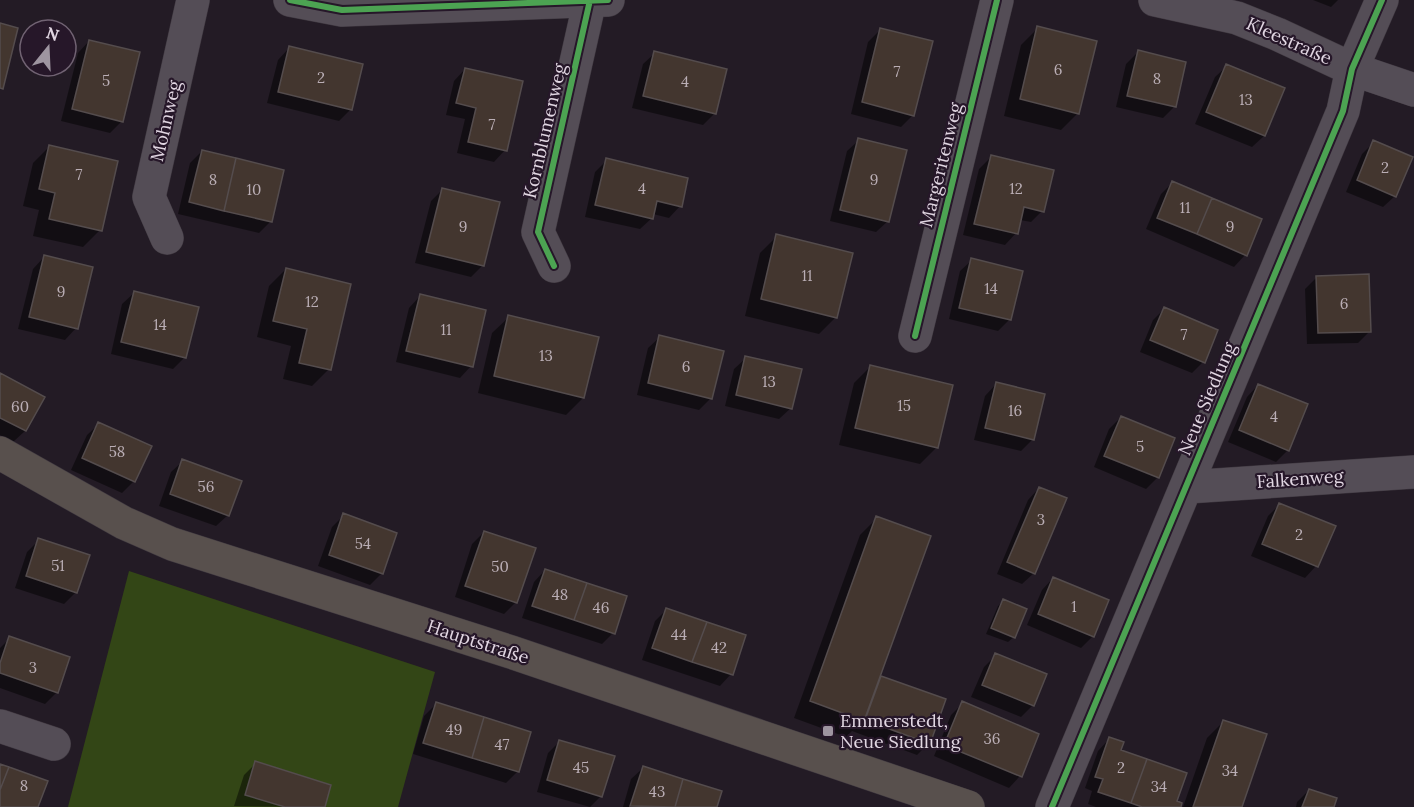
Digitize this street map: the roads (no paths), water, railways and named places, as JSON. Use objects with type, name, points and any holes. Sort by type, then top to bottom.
[{"type":"main road","name":"Hauptstraße","points":[[0,453],[124,523],[172,544],[511,652],[968,807]]},
{"type":"street","name":"Mohnweg","points":[[167,238],[148,197],[193,0]]},
{"type":"street","points":[[290,0],[342,10],[596,1]]},
{"type":"street","name":"Margeritenweg","points":[[915,336],[997,0]]},
{"type":"street","name":"Kleestraße","points":[[1155,0],[1237,18],[1352,69],[1414,90]]},
{"type":"street","name":"Neue Siedlung","points":[[1052,807],[1343,111],[1352,69],[1382,0]]},
{"type":"street","name":"Kornblumenweg","points":[[554,266],[538,232],[596,1]]},
{"type":"street","name":"Falkenweg","points":[[1186,487],[1414,472]]},
{"type":"street","points":[[0,726],[54,744]]},
{"type":"place","name":"Emmerstedt, Neue Siedlung","points":[[828,731]]}]
